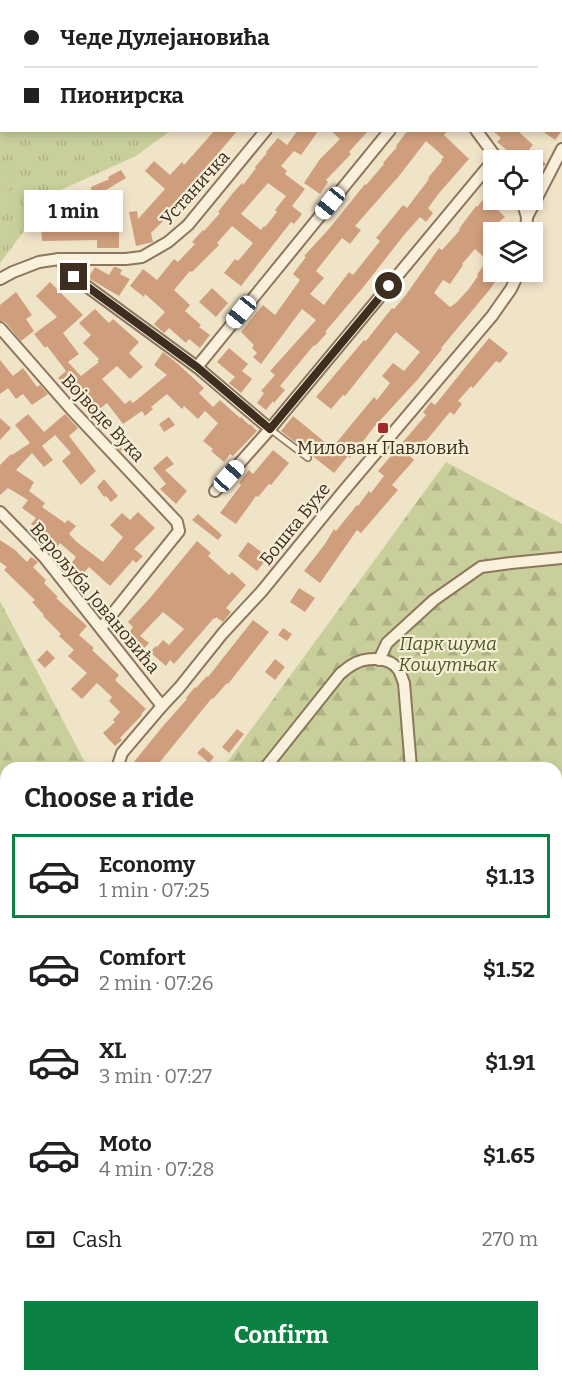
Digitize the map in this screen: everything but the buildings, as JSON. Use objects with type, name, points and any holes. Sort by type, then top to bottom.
[{"type":"street","name":"Устаничка","points":[[0,279],[39,262],[59,259],[126,259],[142,256],[168,242],[188,225],[264,132]]},
{"type":"street","points":[[197,367],[388,132]]},
{"type":"street","points":[[477,132],[490,150]]},
{"type":"street","points":[[527,217],[562,149]]},
{"type":"street","points":[[215,491],[483,176]]},
{"type":"street","points":[[525,210],[527,222]]},
{"type":"street","points":[[59,259],[74,277],[197,367],[270,429]]},
{"type":"street","name":"Бошка Бухе","points":[[119,762],[122,753],[223,633],[262,591],[492,315],[514,282]]},
{"type":"street","name":"Војводе Вука","points":[[0,328],[71,409],[177,522],[179,531],[101,628]]},
{"type":"street","name":"Верољуба Јовановића","points":[[0,512],[44,557],[162,706]]},
{"type":"street","points":[[379,660],[387,643],[426,607],[482,567],[562,558]]},
{"type":"street","points":[[271,762],[340,674],[352,665],[366,660],[391,663],[399,670],[404,683],[411,762]]},
{"type":"lane","points":[[270,429],[308,458]]},
{"type":"green space","points":[[0,132],[169,132],[136,156],[52,194],[0,263]]},
{"type":"green space","points":[[2,164],[16,185],[0,195],[0,166]]},
{"type":"green space","name":"Парк шума Кошутњак","points":[[446,462],[562,524],[562,762],[227,762]]},
{"type":"green space","name":"Парк шума Кошутњак","points":[[0,601],[85,762],[0,762]]},
{"type":"place","name":"Милован Павловић","points":[[383,428]]},
{"type":"route","points":[[74,277],[197,367],[270,429],[389,286]]}]
